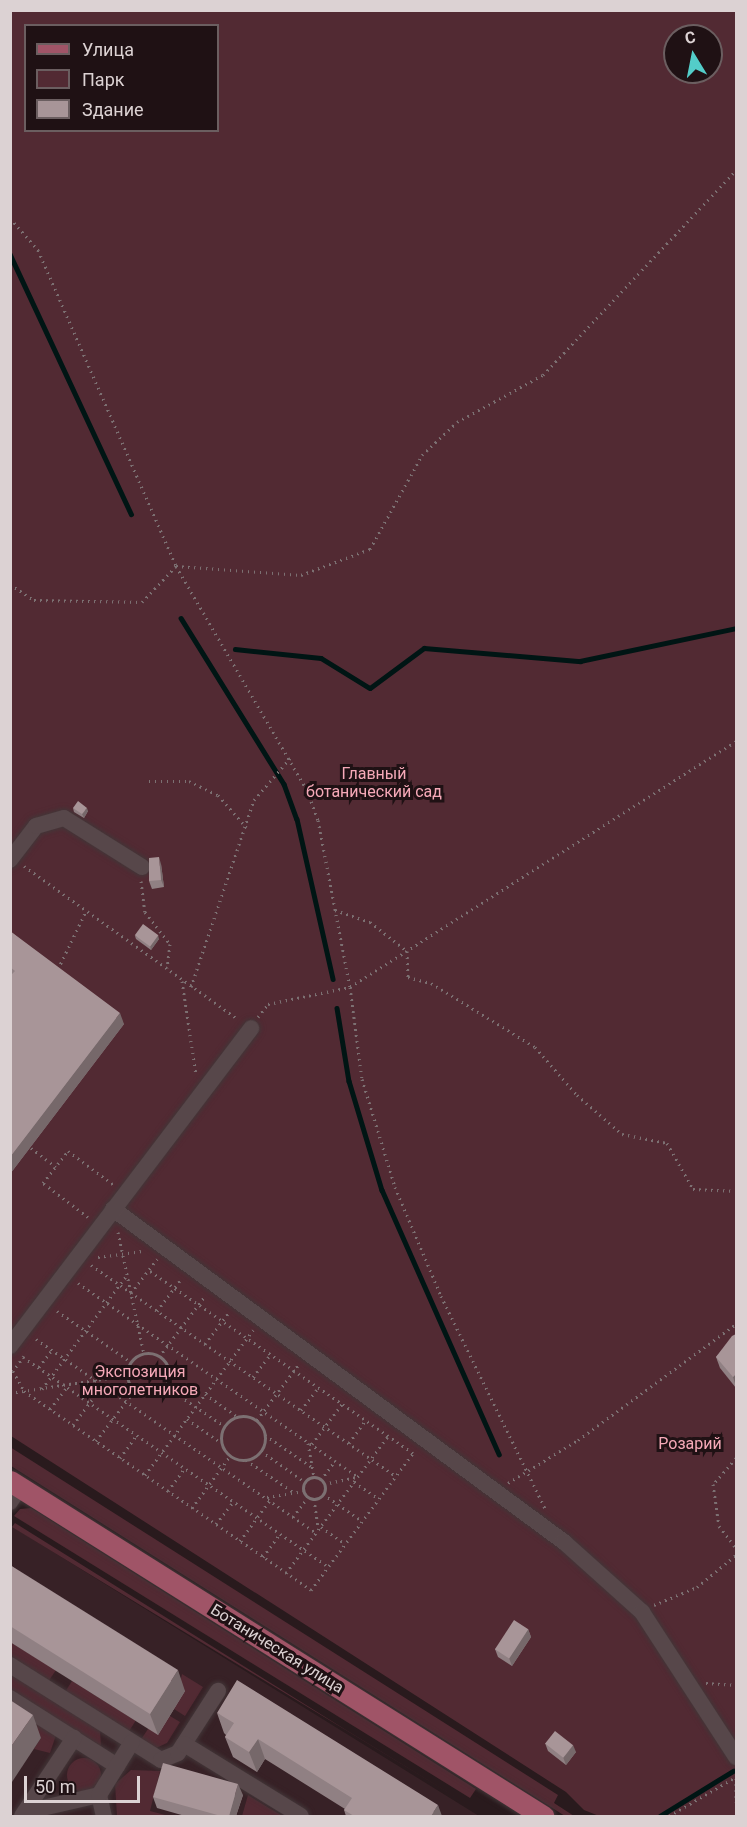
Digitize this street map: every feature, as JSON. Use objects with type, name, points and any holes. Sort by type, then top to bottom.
[{"type":"main road","name":"Ботаническая улица","points":[[14,1490],[543,1816]]},
{"type":"lane","points":[[11,859],[36,826],[64,818],[142,867]]},
{"type":"lane","points":[[17,1351],[99,1226],[198,1102],[250,1028]]},
{"type":"lane","points":[[112,1209],[497,1490],[642,1612],[696,1687],[736,1757]]},
{"type":"lane","points":[[10,1665],[161,1760],[178,1753],[218,1691]]},
{"type":"lane","points":[[10,1698],[117,1766]]},
{"type":"lane","points":[[24,1814],[74,1738]]},
{"type":"lane","points":[[24,1814],[99,1795],[132,1742]]},
{"type":"lane","points":[[184,1744],[301,1816]]},
{"type":"lane","points":[[99,1795],[104,1816]]},
{"type":"path","points":[[176,566],[301,575],[370,549],[422,455],[457,422],[543,375],[736,170]]},
{"type":"path","points":[[10,218],[38,250],[176,566],[291,756],[318,820],[350,987],[362,1079],[395,1186],[525,1473],[548,1512]]},
{"type":"path","points":[[10,584],[34,600],[142,602],[176,566]]},
{"type":"path","points":[[11,859],[250,1028],[268,1004],[350,987],[736,741]]},
{"type":"path","points":[[191,987],[254,800],[291,756]]},
{"type":"path","points":[[148,781],[189,781],[218,795],[246,827]]},
{"type":"path","points":[[142,867],[139,896],[145,912],[167,935],[167,968]]},
{"type":"path","points":[[336,910],[370,922],[407,951],[408,977],[431,983],[535,1047],[577,1095],[622,1134],[667,1143],[693,1189],[736,1191]]},
{"type":"path","points":[[56,973],[86,911]]},
{"type":"path","points":[[182,979],[198,1102]]},
{"type":"path","points":[[31,1148],[56,1167]]},
{"type":"path","points":[[99,1226],[43,1183],[68,1151],[125,1194]]},
{"type":"path","points":[[112,1209],[144,1354]]},
{"type":"path","points":[[99,1255],[124,1257],[146,1250]]},
{"type":"path","points":[[131,1293],[158,1258]]},
{"type":"path","points":[[91,1265],[396,1476]]},
{"type":"path","points":[[13,1371],[24,1391],[311,1590],[413,1453],[149,1270]]},
{"type":"path","points":[[42,1389],[127,1274]]},
{"type":"path","points":[[158,1311],[183,1276]]},
{"type":"path","points":[[78,1283],[358,1477]]},
{"type":"path","points":[[159,1357],[207,1293]]},
{"type":"path","points":[[205,1344],[231,1309]]},
{"type":"path","points":[[57,1311],[131,1362]]},
{"type":"path","points":[[497,1490],[525,1473],[736,1324]]},
{"type":"path","points":[[145,1475],[256,1326]]},
{"type":"path","points":[[36,1339],[293,1517],[345,1544]]},
{"type":"path","points":[[39,1367],[52,1350]]},
{"type":"path","points":[[17,1351],[328,1567]]},
{"type":"path","points":[[144,1354],[159,1357],[168,1369],[165,1386],[151,1395],[135,1390],[128,1375],[131,1362],[144,1354]]},
{"type":"path","points":[[253,1377],[270,1354]]},
{"type":"path","points":[[257,1420],[302,1360]]},
{"type":"path","points":[[10,1393],[128,1375]]},
{"type":"path","points":[[301,1410],[322,1383]]},
{"type":"path","points":[[73,1425],[102,1385]]},
{"type":"path","points":[[50,1409],[66,1386]]},
{"type":"path","points":[[165,1386],[224,1426]]},
{"type":"path","points":[[96,1442],[135,1390]]},
{"type":"path","points":[[205,1394],[237,1416],[257,1420]]},
{"type":"path","points":[[314,1477],[310,1443],[342,1404]]},
{"type":"path","points":[[221,1442],[224,1426],[237,1416]]},
{"type":"path","points":[[187,1419],[221,1442],[230,1456],[246,1460],[293,1492]]},
{"type":"path","points":[[257,1420],[265,1436],[313,1468]]},
{"type":"path","points":[[349,1443],[366,1420]]},
{"type":"path","points":[[120,1458],[137,1435]]},
{"type":"path","points":[[246,1460],[261,1451],[265,1436]]},
{"type":"path","points":[[286,1573],[388,1436]]},
{"type":"path","points":[[261,1451],[305,1482]]},
{"type":"path","points":[[192,1508],[230,1456]]},
{"type":"path","points":[[736,1458],[713,1484],[719,1526],[736,1548]]},
{"type":"path","points":[[321,1480],[335,1461]]},
{"type":"path","points":[[168,1491],[185,1468]]},
{"type":"path","points":[[303,1491],[305,1482],[314,1477]]},
{"type":"path","points":[[314,1477],[324,1484],[323,1494]]},
{"type":"path","points":[[324,1484],[358,1477]]},
{"type":"path","points":[[354,1482],[379,1499]]},
{"type":"path","points":[[265,1497],[303,1491]]},
{"type":"path","points":[[303,1491],[308,1497],[314,1499],[323,1494]]},
{"type":"path","points":[[323,1494],[362,1521]]},
{"type":"path","points":[[293,1517],[308,1497]]},
{"type":"path","points":[[314,1499],[318,1530]]},
{"type":"path","points":[[240,1541],[270,1500]]},
{"type":"path","points":[[216,1524],[233,1501]]},
{"type":"path","points":[[264,1557],[280,1534]]},
{"type":"path","points":[[642,1612],[682,1589],[697,1587],[736,1555]]},
{"type":"path","points":[[696,1687],[721,1681],[736,1685]]},
{"type":"path","points":[[669,1816],[736,1778],[736,1802]]},
{"type":"shaded area","points":[[10,1521],[13,1527],[479,1816],[11,1816]]},
{"type":"green space","name":"Главный ботанический сад","points":[[11,11],[736,11],[736,1816],[599,1816],[584,1810],[566,1792],[11,1436]]},
{"type":"green space","points":[[10,1447],[558,1795],[554,1803],[574,1816],[565,1816],[11,1466]]},
{"type":"green space","points":[[31,1508],[476,1789],[470,1798],[14,1516],[20,1509]]},
{"type":"green space","points":[[15,1523],[346,1730],[487,1816],[12,1527]]},
{"type":"green space","points":[[10,1642],[56,1670],[48,1682],[11,1659]]},
{"type":"green space","points":[[10,1674],[100,1730],[101,1746],[11,1691]]},
{"type":"green space","points":[[182,1674],[203,1687],[185,1716],[174,1709]]},
{"type":"green space","points":[[72,1681],[136,1721],[128,1733],[65,1693]]},
{"type":"green space","points":[[10,1704],[56,1735],[50,1753],[34,1749],[41,1738]]},
{"type":"green space","points":[[170,1716],[180,1722],[167,1743],[154,1749],[140,1741],[148,1729]]},
{"type":"green space","points":[[84,1758],[96,1763],[101,1775],[96,1787],[84,1792],[72,1787],[67,1775],[72,1763]]},
{"type":"green space","points":[[131,1770],[160,1771],[150,1811],[169,1816],[117,1816],[115,1784]]},
{"type":"green space","points":[[248,1795],[269,1808],[283,1816],[242,1816]]},
{"type":"building","points":[[78,801],[87,808],[82,814],[73,808]]},
{"type":"building","points":[[159,857],[161,880],[149,881],[149,858]]},
{"type":"building","points":[[143,924],[158,935],[150,946],[135,935]]},
{"type":"building","points":[[10,931],[120,1013],[10,1157],[10,976],[15,971],[10,967]]},
{"type":"building","points":[[736,1334],[736,1374],[733,1377],[716,1357]]},
{"type":"building","points":[[10,1565],[178,1670],[150,1714],[10,1626]]},
{"type":"building","points":[[514,1620],[528,1629],[509,1659],[495,1649]]},
{"type":"building","points":[[237,1680],[438,1805],[431,1816],[354,1816],[344,1810],[352,1798],[258,1739],[249,1752],[225,1737],[234,1723],[217,1713]]},
{"type":"building","points":[[10,1700],[33,1715],[10,1748]]},
{"type":"building","points":[[555,1731],[573,1745],[563,1758],[545,1744]]},
{"type":"building","points":[[163,1763],[238,1784],[229,1816],[221,1816],[153,1797]]},
{"type":"waterway","points":[[10,254],[131,514]]},
{"type":"waterway","points":[[181,618],[284,784],[297,819],[333,979]]},
{"type":"waterway","points":[[235,649],[321,658],[370,688],[424,648],[580,661],[736,628]]},
{"type":"waterway","points":[[337,1008],[349,1081],[382,1190],[499,1454]]},
{"type":"waterway","points":[[660,1816],[733,1771]]},
{"type":"park label","name":"Экспозиция многолетников","points":[[140,1381]]},
{"type":"park label","name":"Розарий","points":[[690,1444]]}]
